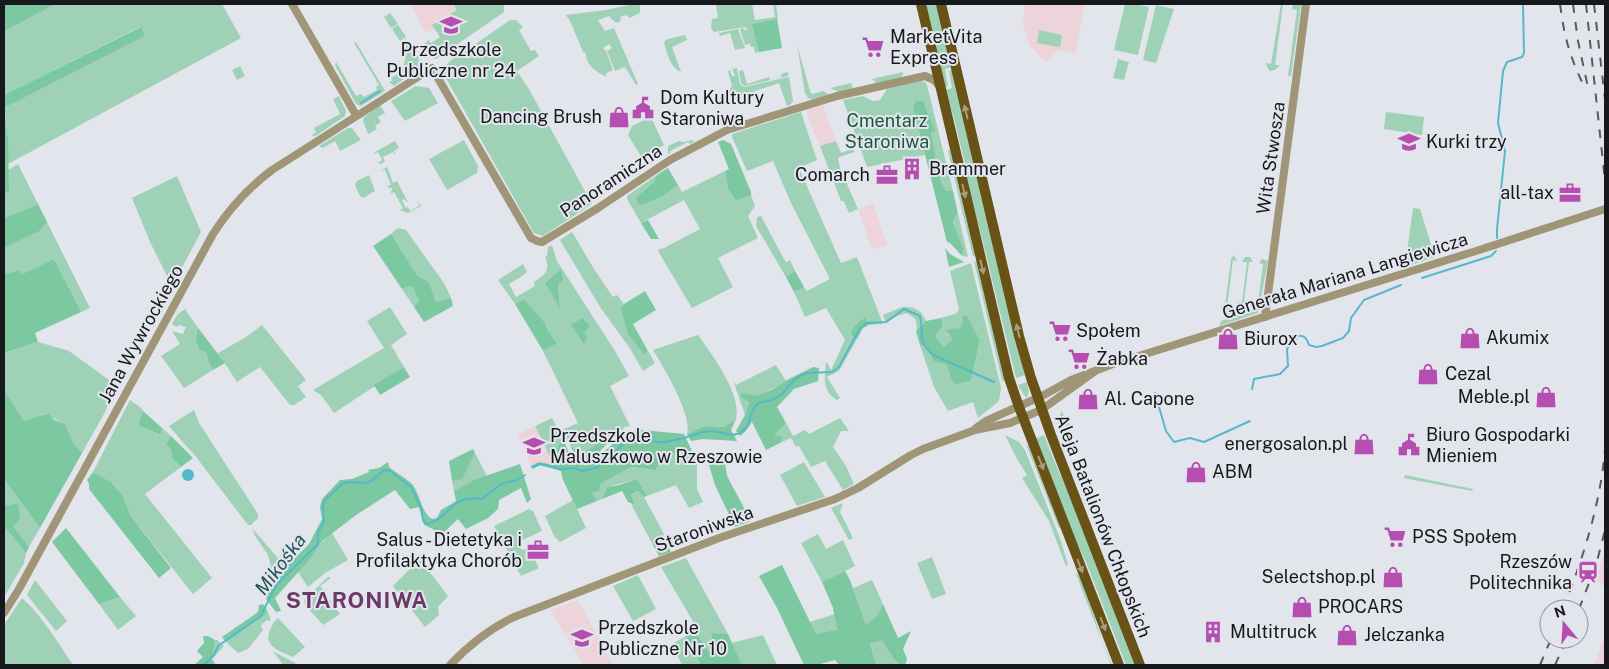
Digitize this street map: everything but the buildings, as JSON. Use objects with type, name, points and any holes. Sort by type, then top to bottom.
[{"type":"main road","name":"Aleja Batalionów Chłopskich","points":[[921,4],[1001,346],[1019,407],[1119,665]]},
{"type":"main road","name":"Aleja Batalionów Chłopskich","points":[[941,4],[1019,336],[1037,398],[1140,665]]},
{"type":"main road","points":[[958,162],[970,169],[975,166],[977,160]]},
{"type":"street","points":[[292,4],[356,115]]},
{"type":"street","name":"Wita Stwosza","points":[[1265,317],[1306,4]]},
{"type":"street","points":[[934,60],[925,76],[934,80],[940,87]]},
{"type":"street","name":"Jana Wywrockiego","points":[[4,612],[19,589],[220,223],[239,199],[262,178],[356,115],[432,68]]},
{"type":"street","name":"Panoramiczna","points":[[432,68],[531,238],[542,242],[598,208],[670,160],[727,130],[838,96],[925,76]]},
{"type":"street","name":"Generała Mariana Langiewicza","points":[[1037,398],[1073,379],[1121,362],[1605,209]]},
{"type":"street","name":"Generała Mariana Langiewicza","points":[[1023,418],[1041,410],[1094,372]]},
{"type":"street","name":"Staroniwska","points":[[975,430],[986,421],[1037,398]]},
{"type":"street","name":"Staroniwska","points":[[450,665],[467,647],[486,632],[514,617],[720,538],[835,499],[858,488],[911,455],[975,430],[997,427],[1023,418]]},
{"type":"shaded area","name":"Przedszkole Publiczne nr 24","points":[[410,4],[473,4],[486,22],[439,38],[435,28],[426,33]]},
{"type":"shaded area","points":[[1026,4],[1085,4],[1075,54],[1058,50],[1046,62],[1030,46],[1022,23]]},
{"type":"shaded area","points":[[823,105],[836,141],[820,146],[807,110]]},
{"type":"shaded area","points":[[873,204],[887,245],[872,249],[858,209]]},
{"type":"shaded area","name":"Przedszkole Maluszkowo w Rzeszowie","points":[[535,426],[554,466],[538,462],[531,466],[518,434]]},
{"type":"shaded area","points":[[1605,551],[1605,587],[1595,582]]},
{"type":"shaded area","name":"Przedszkole Publiczne Nr 10","points":[[578,600],[613,665],[584,665],[550,610]]},
{"type":"shaded area","points":[[1605,636],[1605,665],[1594,665],[1603,641]]},
{"type":"green space","points":[[4,4],[55,4],[4,31]]},
{"type":"green space","points":[[48,4],[222,4],[241,38],[8,164],[8,137],[4,108],[145,36],[140,27],[4,95],[4,27]]},
{"type":"green space","name":"Przedszkole Publiczne nr 24","points":[[455,4],[504,4],[504,12],[436,59],[433,58],[424,45],[428,40],[431,43],[440,37],[432,25],[457,10]]},
{"type":"green space","points":[[640,4],[640,13],[629,18],[627,15],[620,17],[621,21],[616,23],[609,16],[598,20],[605,31],[614,28],[638,84],[636,85],[625,67],[615,71],[607,51],[612,48],[609,44],[603,48],[613,70],[605,74],[607,77],[590,65],[586,53],[583,52],[566,15]]},
{"type":"green space","points":[[716,4],[752,4],[755,20],[775,17],[773,4],[776,4],[778,19],[753,24],[759,52],[755,53],[754,47],[751,47],[750,44],[745,45],[740,29],[747,30],[746,27],[714,32],[711,28],[712,19],[718,18]]},
{"type":"green space","points":[[924,4],[937,4],[952,67],[945,69],[948,86],[944,87]]},
{"type":"green space","points":[[1125,4],[1149,7],[1138,55],[1114,50]]},
{"type":"green space","points":[[1281,4],[1283,4],[1275,65],[1280,65],[1275,70],[1270,71],[1266,63],[1271,64]]},
{"type":"green space","points":[[1293,4],[1301,4],[1291,76],[1288,76],[1297,10],[1292,9]]},
{"type":"green space","points":[[1156,5],[1174,9],[1156,63],[1143,60]]},
{"type":"green space","points":[[390,13],[398,24],[391,28],[384,17]]},
{"type":"green space","points":[[777,19],[782,48],[759,52],[752,24]]},
{"type":"green space","points":[[510,20],[516,20],[523,27],[519,30],[531,51],[535,50],[539,56],[517,71],[592,204],[543,236],[534,233],[443,73],[446,66],[452,60],[467,50],[471,53],[478,49],[477,43]]},
{"type":"green space","points":[[398,25],[406,37],[400,41],[392,29]]},
{"type":"green space","points":[[141,27],[145,36],[4,108],[4,95]]},
{"type":"green space","points":[[738,29],[745,48],[735,50],[730,33],[720,37],[719,33]]},
{"type":"green space","points":[[1039,30],[1062,35],[1060,47],[1037,43]]},
{"type":"green space","points":[[685,35],[687,40],[672,47],[681,72],[674,67],[664,42],[667,39]]},
{"type":"green space","points":[[406,39],[419,58],[418,69],[394,86],[389,82],[392,81],[391,78],[402,71],[407,53],[400,43]]},
{"type":"green space","points":[[356,42],[385,91],[361,106],[356,104],[335,65],[336,62],[356,96],[361,94],[364,97],[377,90],[376,87],[379,85],[354,43]]},
{"type":"green space","points":[[797,44],[810,91],[812,94],[823,91],[830,95],[813,99],[806,98],[808,97],[805,93]]},
{"type":"green space","points":[[1118,59],[1129,62],[1124,80],[1113,78]]},
{"type":"green space","points":[[240,66],[245,76],[237,80],[232,70]]},
{"type":"green space","points":[[737,68],[740,84],[744,87],[789,77],[793,101],[787,106],[779,83],[740,96],[736,106],[732,103],[728,92],[732,86],[728,71],[730,70],[732,76],[735,76],[732,69]]},
{"type":"green space","points":[[743,70],[747,84],[769,77],[770,80],[781,77],[781,74],[788,72],[788,76],[744,86],[741,83],[739,71]]},
{"type":"green space","points":[[953,70],[974,160],[969,166],[965,164],[945,90],[952,88],[949,71]]},
{"type":"green space","points":[[903,72],[902,78],[876,83],[872,79]]},
{"type":"green space","name":"Cmentarz Staroniwa","points":[[921,81],[927,85],[953,191],[946,192],[941,181],[931,132],[934,131],[923,101],[913,107],[925,155],[867,167],[843,100],[863,96],[873,101],[880,100],[887,89]]},
{"type":"green space","points":[[851,83],[853,88],[839,92],[830,88]]},
{"type":"green space","points":[[416,86],[429,88],[438,103],[405,121],[391,101]]},
{"type":"green space","points":[[339,96],[346,111],[345,116],[314,137],[312,135],[316,132],[314,128],[340,114],[333,99]]},
{"type":"green space","points":[[916,101],[923,101],[935,131],[931,132],[941,181],[946,191],[953,191],[958,214],[953,222],[964,249],[962,256],[947,242],[913,107]]},
{"type":"green space","points":[[380,105],[385,113],[378,117],[381,122],[375,126],[377,129],[368,134],[363,121],[364,117]]},
{"type":"green space","points":[[4,111],[8,137],[9,192],[4,194]]},
{"type":"green space","points":[[801,112],[817,160],[799,168],[841,263],[857,257],[883,324],[869,325],[865,319],[851,335],[857,339],[839,371],[827,377],[840,398],[837,400],[828,392],[826,387],[826,361],[831,370],[845,340],[826,308],[805,317],[794,292],[804,287],[807,291],[830,279],[791,203],[773,161],[747,171],[732,137],[732,134]]},
{"type":"green space","points":[[1386,112],[1424,117],[1422,135],[1384,129]]},
{"type":"green space","points":[[651,117],[664,145],[642,158],[628,135],[632,126]]},
{"type":"green space","points":[[348,128],[352,128],[361,140],[340,151],[335,141],[323,148],[319,146]]},
{"type":"green space","points":[[464,140],[478,166],[477,173],[447,190],[429,159]]},
{"type":"green space","points":[[693,140],[694,142],[690,144],[688,142],[670,151],[670,154],[668,154],[668,146],[679,141]]},
{"type":"green space","points":[[723,140],[731,144],[751,192],[751,195],[736,201],[728,189],[725,171],[729,169],[718,142]]},
{"type":"green space","points":[[395,141],[399,148],[394,151],[396,155],[393,152],[383,157],[385,161],[381,164],[378,163],[382,160],[378,152],[374,154],[375,152]]},
{"type":"green space","points":[[836,141],[841,153],[852,149],[855,152],[838,159],[858,209],[849,213],[844,201],[841,201],[820,146]]},
{"type":"green space","points":[[950,150],[975,255],[973,257],[948,151]]},
{"type":"green space","points":[[18,164],[38,204],[4,218],[4,194],[9,192],[8,170]]},
{"type":"green space","points":[[387,167],[393,183],[397,181],[408,202],[404,199],[402,200],[406,208],[408,207],[410,211],[419,206],[418,201],[421,206],[408,213],[400,210],[403,208],[394,192],[391,194],[392,188],[387,186],[391,185],[385,170],[381,171]]},
{"type":"green space","points":[[668,168],[678,185],[665,195],[641,205],[638,203],[636,197],[653,183],[657,175]]},
{"type":"green space","points":[[976,170],[1025,375],[1016,378],[964,171],[971,172]]},
{"type":"green space","points":[[725,171],[728,189],[736,201],[751,195],[755,206],[748,216],[758,238],[718,258],[733,287],[692,308],[658,251],[700,229],[684,200],[641,223],[627,196],[657,175],[653,183],[636,197],[665,195],[678,185],[682,192]]},
{"type":"green space","points":[[369,175],[375,191],[363,198],[360,196],[355,185],[357,181]]},
{"type":"green space","points":[[177,176],[201,232],[172,286],[150,242],[132,198]]},
{"type":"green space","points":[[38,204],[47,222],[40,231],[4,248],[4,218]]},
{"type":"green space","points":[[1413,208],[1420,209],[1435,257],[1405,267]]},
{"type":"green space","points":[[958,214],[968,257],[962,256],[964,249],[953,222]]},
{"type":"green space","points":[[761,216],[785,261],[790,260],[795,271],[786,277],[756,226],[757,217]]},
{"type":"green space","points":[[648,220],[659,239],[651,239],[641,223]]},
{"type":"green space","points":[[47,222],[90,308],[81,312],[54,259],[22,274],[20,270],[4,274],[4,248],[40,231]]},
{"type":"green space","points":[[398,228],[406,230],[444,283],[451,298],[436,302],[429,282],[417,275],[391,234]]},
{"type":"green space","points":[[572,232],[613,297],[617,295],[624,304],[621,308],[644,354],[648,351],[655,363],[643,371],[629,347],[600,307],[560,240]]},
{"type":"green space","points":[[391,234],[417,275],[429,282],[436,302],[451,298],[453,306],[424,322],[414,307],[419,301],[413,288],[410,286],[402,289],[373,246]]},
{"type":"green space","points":[[552,245],[557,261],[629,376],[610,386],[630,426],[625,427],[610,441],[607,436],[593,447],[577,455],[562,430],[578,423],[542,349],[546,350],[557,343],[548,331],[545,323],[524,299],[515,304],[498,280],[523,264],[527,272],[509,284],[516,297],[535,286],[534,282],[547,269],[545,257],[547,256],[548,247]],"holes":[[[561,269],[558,285],[560,307],[545,283]]]},
{"type":"green space","points":[[945,248],[950,254],[964,262],[949,267]]},
{"type":"green space","points":[[1234,255],[1237,261],[1233,260],[1227,307],[1231,308],[1225,312],[1221,306],[1225,306],[1231,259]]},
{"type":"green space","points":[[1245,257],[1250,257],[1253,262],[1249,262],[1244,301],[1244,303],[1248,303],[1246,307],[1242,308],[1237,302],[1242,302],[1247,262],[1242,262]]},
{"type":"green space","points":[[54,259],[81,312],[35,333],[38,342],[4,353],[4,274],[20,270],[22,274]]},
{"type":"green space","points":[[1262,259],[1268,261],[1258,313],[1219,326],[1221,321],[1257,311],[1263,264],[1259,263]]},
{"type":"green space","points":[[974,261],[977,262],[1006,381],[1002,380]]},
{"type":"green space","points":[[971,263],[1001,388],[999,401],[978,418],[973,402],[948,411],[934,387],[920,345],[926,345],[935,361],[947,365],[950,377],[971,381],[980,342],[968,317],[960,328],[947,333],[952,339],[944,347],[935,336],[943,326],[941,318],[957,313],[959,309],[950,271]]},
{"type":"green space","points":[[561,269],[563,279],[558,285],[560,308],[545,283]]},
{"type":"green space","points":[[795,271],[804,287],[794,292],[786,277]]},
{"type":"green space","points":[[410,286],[413,288],[419,301],[414,307],[402,289]]},
{"type":"green space","points":[[645,291],[656,310],[633,324],[648,351],[644,354],[628,334],[621,308],[624,304]]},
{"type":"green space","points":[[524,299],[545,323],[548,331],[557,343],[546,350],[542,349],[515,304]]},
{"type":"green space","points":[[390,307],[407,334],[391,345],[404,367],[334,413],[321,395],[313,390],[384,348],[367,321]]},
{"type":"green space","points":[[902,307],[910,307],[917,310],[924,317],[926,321],[917,333],[916,320],[906,313],[886,323],[883,315]]},
{"type":"green space","points":[[185,309],[198,328],[196,338],[206,352],[213,370],[184,388],[161,356],[180,344],[172,331],[183,334],[186,327],[179,325],[177,327],[172,324],[177,315]]},
{"type":"green space","points":[[963,315],[968,317],[980,341],[971,381],[955,384],[950,377],[947,365],[934,361],[926,345],[920,345],[916,331],[926,321],[941,318],[943,326],[935,336],[944,347],[952,339],[946,330],[960,328],[963,322]]},
{"type":"green space","points":[[582,318],[590,326],[584,332],[587,338],[584,344],[571,325]]},
{"type":"green space","points":[[865,318],[869,325],[863,328],[857,339],[851,335],[852,332],[856,325]]},
{"type":"green space","points":[[262,325],[306,380],[298,386],[306,397],[294,405],[290,405],[260,367],[237,382],[218,353],[246,337]]},
{"type":"green space","points":[[198,328],[225,363],[213,370],[206,352],[199,349],[196,338]]},
{"type":"green space","points":[[698,335],[718,364],[735,398],[736,419],[724,427],[705,426],[687,434],[688,426],[682,404],[653,350]]},
{"type":"green space","points":[[38,342],[69,351],[116,385],[104,414],[82,453],[74,444],[65,424],[44,414],[35,419],[24,421],[4,390],[4,353]]},
{"type":"green space","points":[[776,365],[786,381],[749,401],[745,415],[733,380],[736,385]]},
{"type":"green space","points":[[404,367],[410,377],[380,395],[374,385]]},
{"type":"green space","points":[[813,367],[819,368],[818,381],[794,389],[777,407],[786,423],[774,435],[781,436],[782,442],[766,450],[752,422],[740,436],[736,431],[745,415],[749,402],[742,398],[740,393],[757,396]]},
{"type":"green space","points":[[1027,382],[1029,391],[1027,398],[1018,385]]},
{"type":"green space","points":[[4,390],[24,421],[49,414],[54,420],[65,424],[74,444],[82,453],[40,528],[4,479]]},
{"type":"green space","points":[[130,400],[143,411],[138,425],[159,435],[162,428],[171,436],[166,444],[171,450],[172,458],[181,467],[145,494],[212,578],[193,594],[131,516],[123,496],[111,482],[93,472]]},
{"type":"green space","points":[[194,410],[199,423],[258,514],[258,518],[251,525],[248,525],[196,457],[169,426]]},
{"type":"green space","points":[[143,411],[162,428],[160,435],[138,425]]},
{"type":"green space","points":[[1062,411],[1066,421],[1075,428],[1059,428],[1058,419]]},
{"type":"green space","points":[[552,418],[563,439],[555,451],[547,450],[535,426]]},
{"type":"green space","points":[[840,418],[849,431],[841,431],[833,447],[846,466],[854,484],[843,490],[825,461],[811,467],[799,446],[796,447],[791,438],[782,442],[780,436],[773,435],[786,423],[793,436],[805,430],[809,434]]},
{"type":"green space","points":[[736,419],[731,430],[737,441],[703,439],[691,441],[687,434],[705,426],[724,427]]},
{"type":"green space","points":[[642,430],[684,434],[692,451],[683,451],[663,456],[656,470],[631,467],[600,484],[599,491],[591,493],[597,501],[577,509],[563,480],[561,471],[540,465],[533,469],[531,466],[539,462],[554,465],[547,450],[555,451],[563,439],[575,461],[588,465],[627,432]]},
{"type":"green space","points":[[1005,435],[1019,442],[1025,450],[1061,541],[1068,565],[1066,566],[1049,521],[1022,478],[1027,475]]},
{"type":"green space","points":[[1044,435],[1074,504],[1136,665],[1126,665],[1086,562],[1071,532],[1035,439]]},
{"type":"green space","points":[[171,436],[193,458],[181,467],[172,458],[171,450],[166,444]]},
{"type":"green space","points":[[607,436],[610,441],[593,458],[583,461],[574,453],[569,443],[578,455],[593,447]]},
{"type":"green space","points":[[1299,441],[1305,448],[1311,448],[1311,450],[1294,451],[1293,445]]},
{"type":"green space","points":[[1026,444],[1029,447],[1057,516],[1059,528]]},
{"type":"green space","points":[[473,449],[475,453],[462,479],[452,481],[449,461]]},
{"type":"green space","points":[[683,451],[692,451],[697,462],[697,489],[703,502],[689,508],[676,485],[647,496],[637,479],[607,487],[602,499],[597,501],[590,493],[599,491],[599,484],[631,467],[656,470],[663,456]]},
{"type":"green space","points":[[723,451],[727,476],[751,521],[735,527],[715,485],[709,465]]},
{"type":"green space","points":[[475,453],[487,476],[474,480],[454,491],[452,481],[462,478]]},
{"type":"green space","points":[[388,462],[389,467],[412,484],[425,512],[432,519],[437,518],[441,510],[456,501],[454,491],[474,480],[520,464],[531,499],[527,503],[521,488],[499,500],[498,509],[488,518],[466,529],[458,519],[438,538],[433,529],[424,525],[419,507],[410,509],[395,490],[356,515],[322,541],[310,559],[275,598],[281,611],[276,612],[266,599],[273,578],[272,571],[279,571],[284,565],[286,567],[309,544],[322,519],[320,507],[322,499],[340,480],[352,479],[369,472],[368,470],[379,468]]},
{"type":"green space","points":[[804,462],[825,497],[797,506],[780,475]]},
{"type":"green space","points":[[1237,468],[1238,470],[1214,479],[1213,475]]},
{"type":"green space","points":[[93,472],[111,482],[123,496],[131,516],[171,568],[159,578],[89,489],[87,480]]},
{"type":"green space","points":[[1405,475],[1473,489],[1472,491],[1404,478]]},
{"type":"green space","points":[[4,479],[40,528],[29,547],[13,526],[18,503],[4,506]]},
{"type":"green space","points":[[637,479],[647,496],[644,497],[638,491],[631,495],[635,505],[628,502],[622,491],[602,499],[607,487]]},
{"type":"green space","points":[[638,491],[644,497],[664,534],[662,538],[654,541],[653,545],[631,504],[635,505],[631,496]]},
{"type":"green space","points":[[573,500],[586,528],[560,542],[554,536],[545,516]]},
{"type":"green space","points":[[18,503],[20,518],[13,526],[29,547],[26,553],[4,526],[4,506]]},
{"type":"green space","points":[[843,503],[840,512],[853,538],[849,540],[831,508]]},
{"type":"green space","points":[[529,509],[533,511],[542,531],[518,542],[522,550],[528,548],[539,568],[521,576],[494,526]]},
{"type":"green space","points":[[4,526],[26,553],[24,563],[4,597]]},
{"type":"green space","points":[[66,528],[120,597],[99,604],[52,542]]},
{"type":"green space","points":[[253,529],[284,565],[279,571],[272,571],[268,555],[254,534]]},
{"type":"green space","points":[[332,533],[348,560],[325,573],[308,587],[298,572],[318,546]]},
{"type":"green space","points":[[818,534],[826,549],[843,540],[855,566],[822,582],[801,543]]},
{"type":"green space","points":[[662,538],[671,552],[659,556],[653,545],[654,541]]},
{"type":"green space","points":[[932,557],[946,594],[932,599],[917,563]]},
{"type":"green space","points":[[686,558],[728,634],[712,633],[713,657],[695,632],[698,630],[661,567]]},
{"type":"green space","points":[[423,560],[422,562],[448,596],[438,607],[439,615],[425,627],[393,586],[418,561]]},
{"type":"green space","points":[[782,565],[816,634],[837,630],[833,608],[822,582],[845,571],[866,625],[877,616],[883,604],[898,638],[911,631],[903,649],[907,659],[905,665],[900,665],[893,658],[882,641],[870,643],[876,665],[839,665],[835,660],[816,665],[804,665],[777,608],[759,576]]},
{"type":"green space","points":[[1076,574],[1084,584],[1102,641],[1112,665],[1111,665]]},
{"type":"green space","points":[[638,575],[656,609],[633,621],[613,586]]},
{"type":"green space","points":[[328,577],[331,578],[320,586],[340,614],[323,625],[305,605],[304,600]]},
{"type":"green space","points":[[35,580],[67,621],[56,631],[27,595]]},
{"type":"green space","points":[[872,580],[883,604],[877,616],[866,625],[853,588]]},
{"type":"green space","points":[[120,597],[136,616],[118,630],[99,604]]},
{"type":"green space","points":[[22,598],[43,621],[73,665],[4,665],[4,625]]},
{"type":"green space","points":[[263,604],[267,610],[265,615],[225,641],[222,637],[258,612],[259,605]]},
{"type":"green space","points":[[267,610],[270,621],[267,620],[261,625],[263,630],[248,649],[238,653],[225,641],[251,625],[264,615]]},
{"type":"green space","points":[[835,614],[837,631],[816,634],[810,622]]},
{"type":"green space","points":[[278,618],[305,647],[293,657],[273,647],[268,639],[271,628]]},
{"type":"green space","points":[[695,632],[712,656],[712,633],[728,634],[742,665],[701,665],[686,636]]},
{"type":"green space","points":[[763,635],[777,665],[742,665],[732,643]]},
{"type":"green space","points":[[203,636],[208,636],[215,640],[212,659],[216,665],[194,665],[203,657],[197,651],[204,643]]},
{"type":"green space","points":[[686,636],[701,665],[682,665],[672,644]]},
{"type":"green space","points":[[215,640],[224,646],[212,659]]},
{"type":"green space","points":[[882,641],[900,665],[876,665],[870,642]]},
{"type":"green space","points":[[273,651],[295,663],[297,665],[283,665]]},
{"type":"water","points":[[186,469],[190,469],[194,475],[190,481],[186,481],[182,477],[182,473]]},
{"type":"waterway","name":"Mikośka","points":[[1497,238],[1505,151],[1498,123],[1503,71],[1507,62],[1522,57],[1524,53],[1523,4]]},
{"type":"waterway","points":[[361,103],[380,91]]},
{"type":"waterway","name":"Mikośka","points":[[1422,278],[1491,256],[1496,251]]},
{"type":"waterway","name":"Mikośka","points":[[1252,389],[1254,379],[1280,374],[1288,366],[1287,349],[1292,340],[1302,336],[1309,345],[1316,347],[1343,338],[1349,331],[1351,318],[1364,300],[1401,285]]},
{"type":"waterway","name":"Mikośka","points":[[532,467],[540,464],[561,469],[574,468],[583,471],[598,467],[603,459],[616,451],[631,436],[637,435],[657,442],[665,442],[702,432],[713,431],[733,435],[740,433],[747,427],[753,409],[758,403],[772,400],[782,394],[795,379],[806,373],[832,372],[839,367],[860,328],[867,323],[886,322],[904,309],[920,316],[922,340],[933,355],[994,382]]},
{"type":"waterway","name":"Mikośka","points":[[1155,393],[1166,431],[1174,442],[1190,438],[1204,442],[1250,421]]},
{"type":"waterway","name":"Mikośka","points":[[204,665],[214,655],[218,646],[260,617],[277,584],[318,544],[318,533],[324,521],[323,504],[342,484],[348,482],[367,483],[384,470],[390,471],[411,487],[421,508],[423,520],[427,524],[441,517],[462,500],[482,499],[501,484],[517,480],[525,475]]},
{"type":"railway","points":[[1560,4],[1568,45],[1583,84]]},
{"type":"railway","points":[[1573,4],[1578,41],[1589,92]]},
{"type":"railway","points":[[1586,4],[1605,181]]},
{"type":"railway","points":[[1594,4],[1605,99]]},
{"type":"railway","points":[[1567,599],[1590,531],[1603,471],[1605,450]]},
{"type":"railway","points":[[1583,599],[1596,565],[1605,530]]},
{"type":"railway","points":[[1540,665],[1547,649]]},
{"type":"railway","points":[[1555,665],[1562,649]]},
{"type":"place","name":"Przedszkole Publiczne nr 24","points":[[451,25]]},
{"type":"place","name":"MarketVita Express","points":[[873,47]]},
{"type":"place","name":"Dom Kultury Staroniwa","points":[[643,108]]},
{"type":"place","name":"Dancing Brush","points":[[619,117]]},
{"type":"place","name":"Kurki trzy","points":[[1409,142]]},
{"type":"place","name":"Brammer","points":[[912,169]]},
{"type":"place","name":"Comarch","points":[[887,175]]},
{"type":"place","name":"all-tax","points":[[1570,193]]},
{"type":"place","name":"Społem","points":[[1060,331]]},
{"type":"place","name":"Akumix","points":[[1470,338]]},
{"type":"place","name":"Biurox","points":[[1228,339]]},
{"type":"place","name":"Żabka","points":[[1079,359]]},
{"type":"place","name":"Cezal","points":[[1428,374]]},
{"type":"place","name":"Meble.pl","points":[[1546,397]]},
{"type":"place","name":"Al. Capone","points":[[1088,399]]},
{"type":"place","name":"energosalon.pl","points":[[1364,444]]},
{"type":"place","name":"Biuro Gospodarki Mieniem","points":[[1409,445]]},
{"type":"place","name":"Przedszkole Maluszkowo w Rzeszowie","points":[[534,446]]},
{"type":"place","name":"ABM","points":[[1196,472]]},
{"type":"place","name":"PSS Społem","points":[[1395,537]]},
{"type":"place","name":"Salus - Dietetyka i Profilaktyka Chorób","points":[[538,550]]},
{"type":"place","name":"Rzeszów Politechnika","points":[[1588,572]]},
{"type":"place","name":"Selectshop.pl","points":[[1393,577]]},
{"type":"place","name":"PROCARS","points":[[1302,607]]},
{"type":"place","name":"Multitruck","points":[[1213,632]]},
{"type":"place","name":"Jelczanka","points":[[1347,635]]},
{"type":"place","name":"Przedszkole Publiczne Nr 10","points":[[582,638]]},
{"type":"district","name":"STARONIWA","points":[[357,600]]}]
